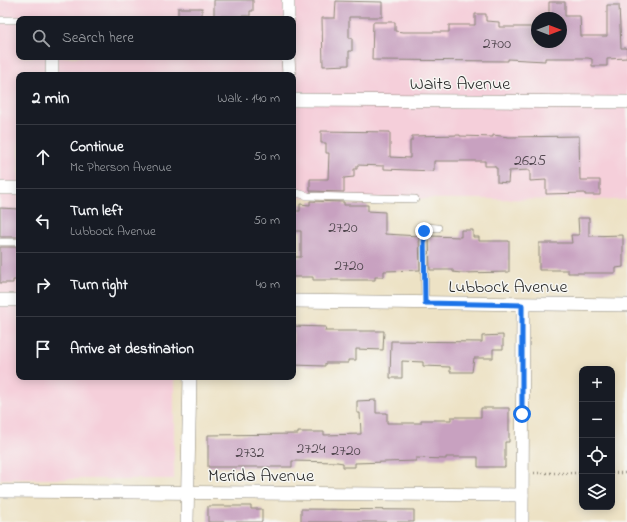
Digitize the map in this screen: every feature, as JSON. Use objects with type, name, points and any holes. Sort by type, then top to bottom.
[{"type":"street","points":[[288,0],[288,16]]},
{"type":"street","points":[[52,60],[52,72]]},
{"type":"street","points":[[288,60],[289,72]]},
{"type":"street","name":"Waits Avenue","points":[[296,100],[627,102]]},
{"type":"street","points":[[0,188],[16,188]]},
{"type":"street","points":[[0,300],[16,300]]},
{"type":"street","name":"Lubbock Avenue","points":[[296,301],[522,305],[627,305]]},
{"type":"street","points":[[522,305],[522,522]]},
{"type":"street","points":[[187,522],[190,380]]},
{"type":"street","name":"Merida Avenue","points":[[0,491],[522,495]]},
{"type":"lane","points":[[0,20],[16,20]]},
{"type":"lane","points":[[296,193],[308,196],[415,199]]},
{"type":"lane","points":[[425,303],[424,231],[426,227],[438,228]]},
{"type":"lane","points":[[0,242],[16,242]]},
{"type":"path","points":[[615,473],[627,472]]},
{"type":"path","points":[[522,473],[579,473]]},
{"type":"shaded area","points":[[0,0],[627,0],[627,200],[296,198],[296,72],[16,72],[16,380],[174,380],[174,479],[0,479]]},
{"type":"building","points":[[214,0],[253,0],[253,11],[250,11],[250,16],[214,16]]},
{"type":"building","points":[[336,1],[382,2],[382,17],[349,17],[349,38],[352,38],[352,51],[349,51],[349,65],[323,66],[322,18],[335,18]]},
{"type":"building","points":[[549,2],[565,2],[565,12],[549,12]]},
{"type":"building","points":[[607,5],[619,5],[621,48],[627,48],[627,58],[607,59],[607,66],[592,66],[592,59],[588,58],[545,58],[545,61],[508,59],[508,61],[372,60],[373,22],[395,22],[395,31],[449,32],[449,25],[475,25],[475,14],[486,14],[486,21],[499,22],[499,27],[531,27],[531,48],[567,48],[567,16],[580,16],[581,36],[607,36]]},
{"type":"building","points":[[178,8],[202,8],[202,16],[178,16]]},
{"type":"building","points":[[321,131],[390,132],[390,157],[410,158],[410,141],[412,141],[412,136],[579,136],[580,180],[600,180],[600,195],[585,195],[585,193],[546,194],[546,180],[530,181],[530,170],[509,171],[508,183],[497,182],[497,168],[495,168],[495,166],[485,166],[485,161],[434,161],[434,171],[384,169],[384,166],[357,165],[357,169],[354,169],[354,177],[344,178],[344,192],[310,191],[310,179],[328,179],[329,153],[326,153],[326,143],[321,143]]},
{"type":"building","points":[[310,201],[344,202],[344,205],[368,205],[368,211],[385,212],[385,234],[419,236],[420,270],[384,271],[384,277],[375,277],[375,280],[313,280],[313,277],[296,277],[296,257],[301,257],[301,231],[296,231],[296,211],[300,211],[300,204],[310,205]]},
{"type":"building","points":[[0,208],[16,209],[16,237],[0,237]]},
{"type":"building","points":[[578,218],[589,218],[589,236],[623,235],[623,267],[616,268],[616,273],[568,273],[568,270],[539,270],[539,243],[572,243],[571,235],[579,235]]},
{"type":"building","points":[[461,230],[473,230],[473,237],[479,237],[479,241],[509,241],[509,272],[461,273],[453,272],[453,270],[430,270],[429,236],[461,237]]},
{"type":"building","points":[[0,247],[16,247],[16,280],[13,280],[13,283],[0,283]]},
{"type":"building","points":[[296,326],[326,327],[325,331],[384,331],[383,350],[356,349],[356,360],[348,360],[348,363],[325,363],[325,366],[296,365]]},
{"type":"building","points":[[503,335],[503,349],[493,349],[493,358],[474,358],[472,372],[450,372],[450,367],[423,366],[423,362],[402,361],[402,378],[390,378],[391,341],[482,342],[482,336]]},
{"type":"building","points":[[376,400],[376,413],[387,413],[387,423],[421,423],[421,420],[451,420],[451,417],[481,417],[481,408],[509,408],[509,442],[505,442],[505,467],[478,467],[478,457],[446,457],[446,459],[416,458],[416,461],[355,463],[355,467],[343,467],[343,463],[337,462],[292,461],[292,467],[208,467],[208,435],[298,434],[298,432],[324,432],[324,435],[361,434],[360,413],[357,413],[357,401]]},
{"type":"building","points":[[208,506],[251,506],[251,509],[262,509],[262,522],[208,522]]},
{"type":"building","points":[[301,509],[414,510],[414,522],[301,522]]},
{"type":"route","points":[[424,231],[425,303],[522,305],[522,414]]}]
